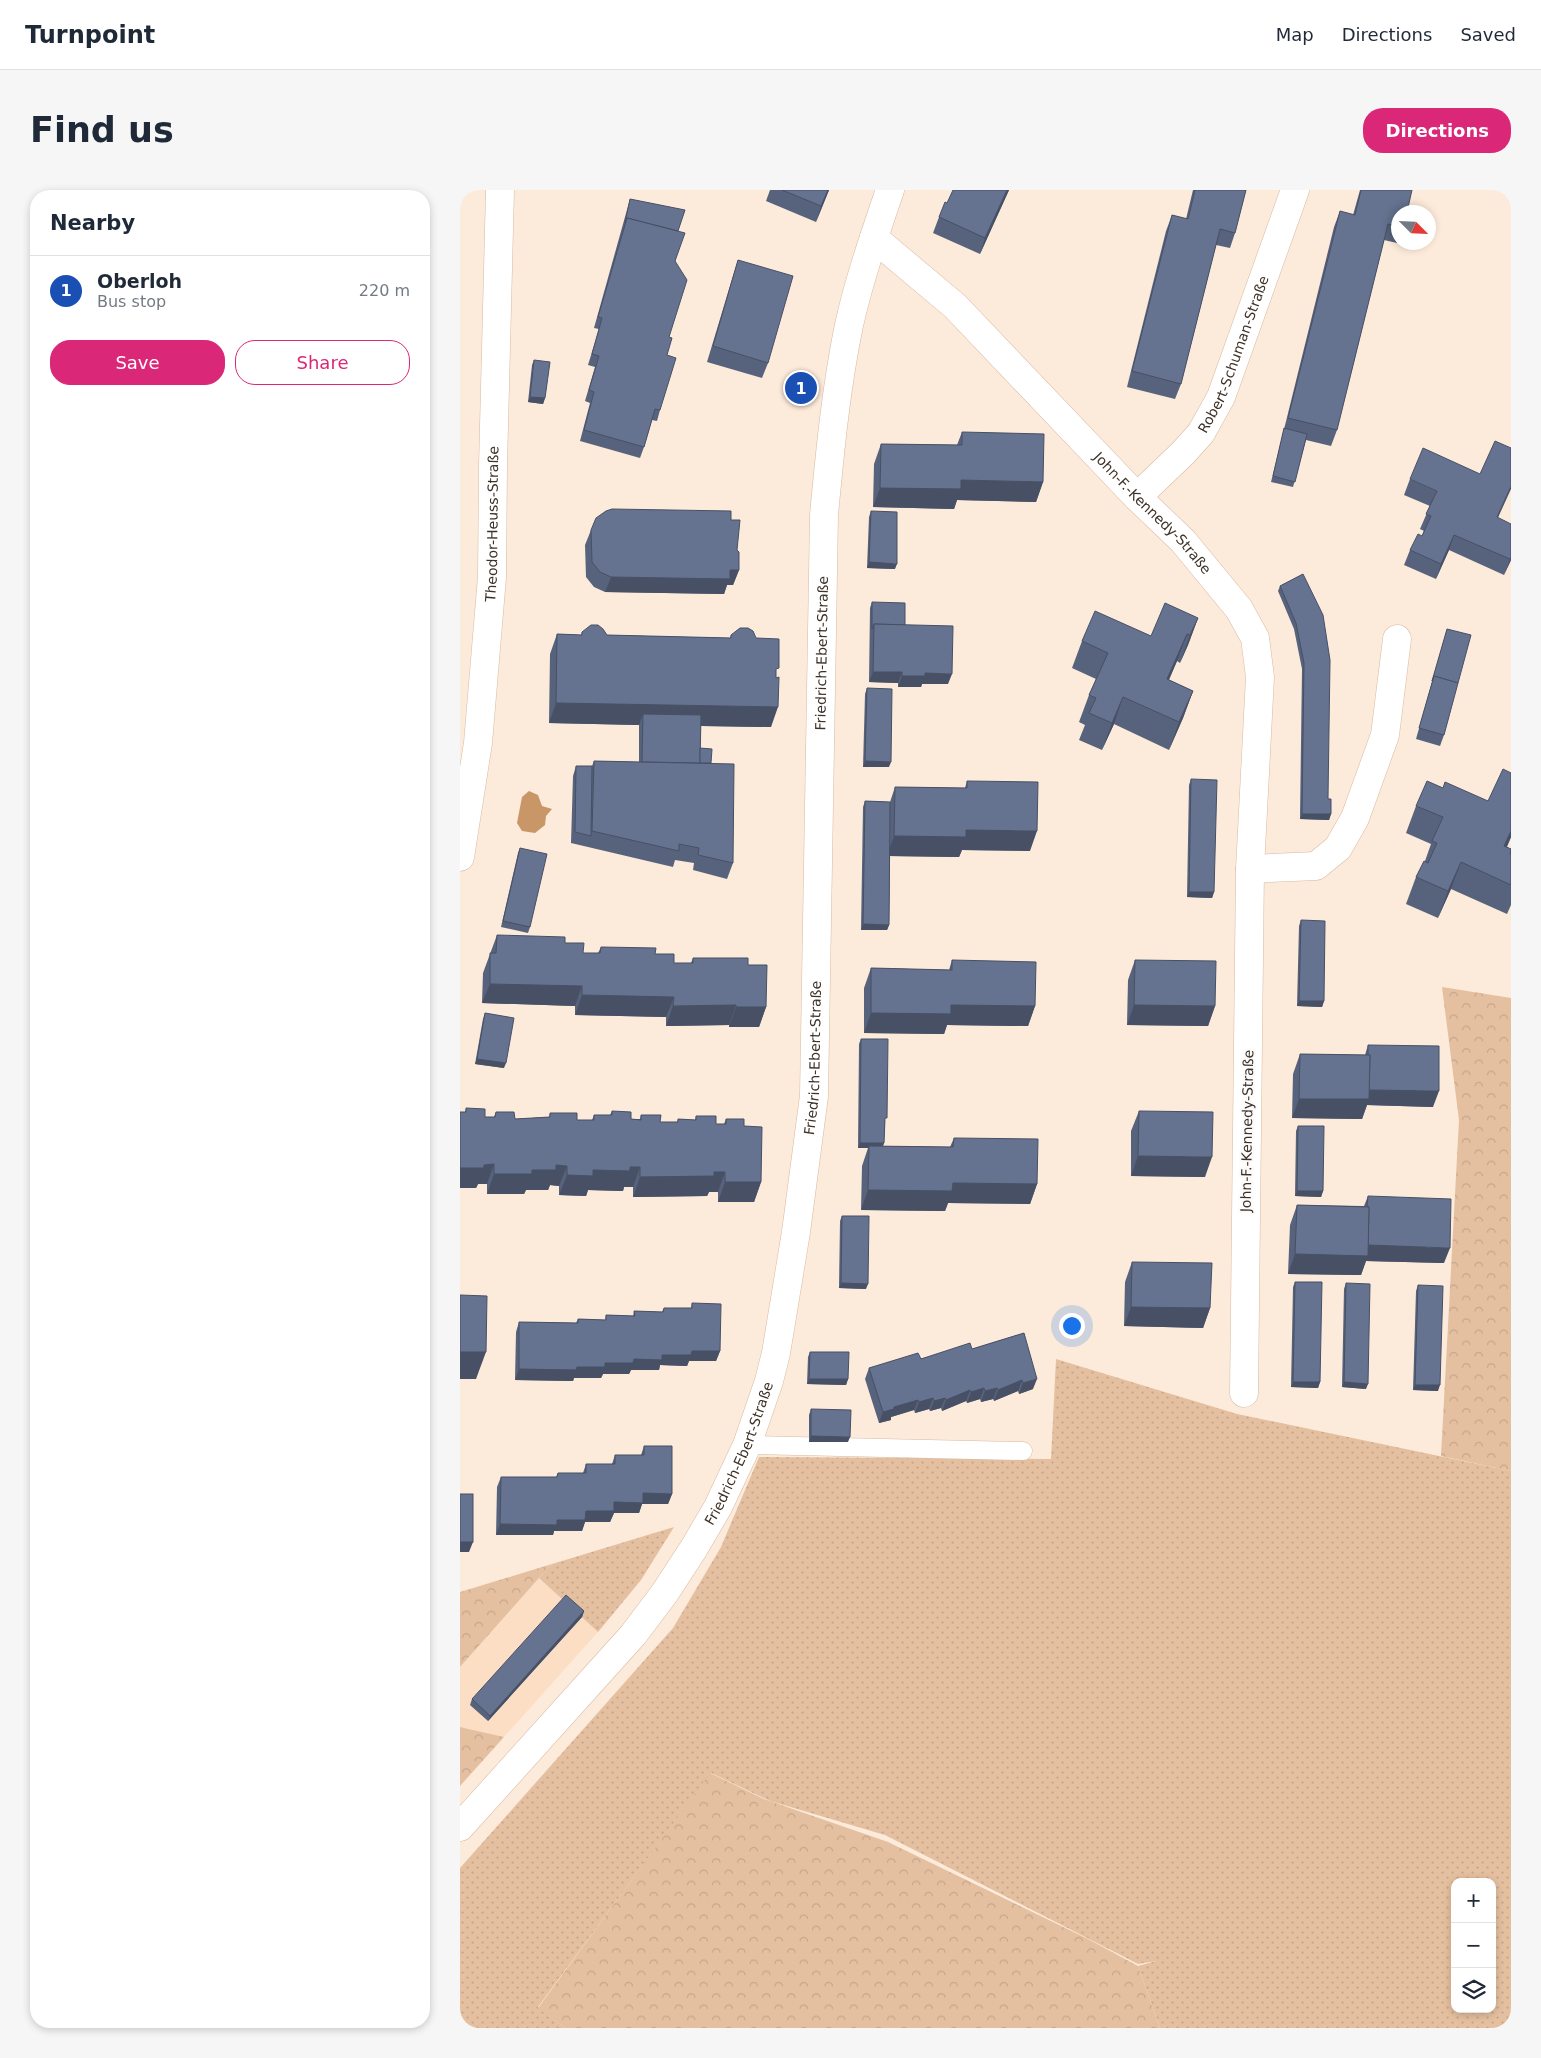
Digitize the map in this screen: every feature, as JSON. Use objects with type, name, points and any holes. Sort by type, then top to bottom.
[{"type":"street","name":"Theodor-Heuss-Straße","points":[[460,857],[478,743],[492,577],[492,466],[500,190]]},
{"type":"street","name":"Friedrich-Ebert-Straße","points":[[460,1827],[626,1642],[664,1594],[718,1507],[747,1445],[761,1406],[776,1353],[797,1223],[814,1096],[824,515],[835,402],[850,324],[874,238],[890,190]]},
{"type":"street","name":"Robert-Schuman-Straße","points":[[1137,497],[1201,433],[1220,397],[1295,190]]},
{"type":"street","name":"John-F.-Kennedy-Straße","points":[[874,238],[955,306],[1137,497],[1183,541],[1239,609],[1255,638],[1260,677],[1250,869],[1244,1393]]},
{"type":"street","points":[[1250,869],[1316,866],[1338,848],[1355,818],[1385,735],[1397,639]]},
{"type":"lane","points":[[747,1445],[1023,1450]]},
{"type":"shaded area","points":[[529,791],[538,795],[542,806],[552,809],[546,816],[545,825],[535,833],[522,831],[517,823],[522,797]]},
{"type":"shaded area","points":[[539,1578],[598,1632],[504,1737],[460,1727],[460,1667]]},
{"type":"green space","points":[[1442,987],[1511,998],[1511,1471],[1441,1456],[1459,1120]]},
{"type":"green space","points":[[1056,1359],[1237,1414],[1511,1471],[1511,2028],[1160,2028],[1138,1966],[1156,1961],[1138,1964],[885,1835],[770,1801],[711,1773],[538,2007],[565,2028],[460,2028],[460,1868],[673,1628],[721,1547],[759,1457],[1051,1459]]},
{"type":"green space","points":[[674,1527],[641,1580],[598,1632],[539,1578],[552,1564]]},
{"type":"green space","points":[[552,1564],[539,1578],[460,1667],[460,1592]]},
{"type":"green space","points":[[460,1727],[504,1737],[460,1786]]},
{"type":"green space","points":[[710,1773],[764,1799],[888,1842],[1090,1940],[1138,1966],[1160,2028],[565,2028],[538,2008]]},
{"type":"building","points":[[782,190],[828,190],[821,206]]},
{"type":"building","points":[[953,190],[1007,190],[985,238],[939,217],[945,202],[947,203]]},
{"type":"building","points":[[1195,190],[1246,190],[1235,233],[1220,229],[1181,384],[1132,371],[1172,215],[1188,219]]},
{"type":"building","points":[[1361,190],[1412,190],[1409,205],[1391,205],[1391,225],[1388,224],[1337,430],[1288,418],[1340,211],[1355,215]]},
{"type":"building","points":[[630,199],[685,210],[678,231],[627,218],[625,223]]},
{"type":"building","points":[[627,218],[685,233],[675,261],[687,280],[669,337],[672,338],[667,355],[676,358],[660,410],[655,409],[644,447],[584,430],[594,392],[589,390],[599,356],[592,354],[602,318],[598,317]]},
{"type":"building","points":[[738,260],[793,276],[768,363],[713,346]]},
{"type":"building","points":[[534,360],[550,362],[545,398],[530,397]]},
{"type":"building","points":[[1284,428],[1307,434],[1295,482],[1273,476]]},
{"type":"building","points":[[962,432],[1044,434],[1043,482],[961,480],[961,489],[880,488],[881,444],[962,445]]},
{"type":"building","points":[[1495,441],[1511,448],[1511,486],[1497,517],[1511,524],[1510,559],[1454,535],[1441,564],[1410,550],[1418,534],[1422,536],[1431,516],[1426,514],[1437,491],[1410,479],[1423,448],[1480,474]]},
{"type":"building","points":[[612,509],[731,511],[731,520],[740,520],[737,550],[739,552],[739,570],[730,570],[730,579],[611,577],[600,572],[592,562],[591,530],[596,518]]},
{"type":"building","points":[[871,511],[897,512],[897,564],[869,562]]},
{"type":"building","points":[[1303,574],[1323,615],[1330,660],[1328,799],[1331,799],[1331,814],[1302,814],[1304,663],[1296,623],[1280,586]]},
{"type":"building","points":[[872,602],[905,603],[905,625],[874,624],[872,629]]},
{"type":"building","points":[[1165,603],[1198,618],[1190,635],[1187,634],[1167,679],[1193,691],[1179,722],[1123,697],[1112,723],[1089,713],[1096,698],[1089,695],[1108,653],[1082,641],[1095,611],[1151,636]]},
{"type":"building","points":[[874,624],[953,626],[952,674],[925,673],[925,676],[902,676],[902,672],[873,672]]},
{"type":"building","points":[[591,625],[598,625],[607,635],[731,638],[731,635],[740,628],[748,628],[753,631],[756,638],[779,639],[779,668],[776,669],[776,678],[779,677],[778,707],[556,703],[557,634],[582,635],[582,632]]},
{"type":"building","points":[[1447,629],[1471,635],[1458,683],[1434,676],[1432,681]]},
{"type":"building","points":[[1434,676],[1458,683],[1444,735],[1419,728]]},
{"type":"building","points":[[867,688],[892,689],[891,762],[865,761]]},
{"type":"building","points":[[643,714],[701,715],[700,763],[642,762]]},
{"type":"building","points":[[700,748],[712,749],[711,763],[700,763]]},
{"type":"building","points":[[594,761],[734,764],[733,863],[698,855],[699,848],[679,844],[679,851],[592,831]]},
{"type":"building","points":[[576,766],[592,766],[591,836],[575,832]]},
{"type":"building","points":[[1503,769],[1511,773],[1511,831],[1504,846],[1511,849],[1511,885],[1461,862],[1448,891],[1416,877],[1424,861],[1428,863],[1437,843],[1432,841],[1443,817],[1416,806],[1427,781],[1443,788],[1445,782],[1488,801]]},
{"type":"building","points":[[1191,779],[1217,780],[1214,892],[1189,892]]},
{"type":"building","points":[[967,781],[1038,782],[1037,831],[966,830],[966,837],[894,836],[895,787],[967,788]]},
{"type":"building","points":[[865,801],[890,802],[889,925],[863,924]]},
{"type":"building","points":[[520,848],[547,854],[530,927],[503,921]]},
{"type":"building","points":[[1301,920],[1325,921],[1324,1001],[1299,1001]]},
{"type":"building","points":[[497,935],[565,937],[565,943],[584,943],[583,953],[600,953],[601,947],[656,948],[655,954],[674,954],[674,963],[693,963],[693,958],[748,958],[748,965],[767,965],[766,1007],[736,1007],[736,1005],[673,1006],[674,997],[582,995],[582,986],[490,984],[490,953],[496,953]]},
{"type":"building","points":[[952,960],[1036,962],[1035,1006],[951,1005],[951,1014],[871,1013],[871,968],[952,970]]},
{"type":"building","points":[[1135,960],[1216,961],[1215,1006],[1134,1005]]},
{"type":"building","points":[[485,1013],[514,1018],[506,1063],[477,1059]]},
{"type":"building","points":[[861,1039],[888,1039],[887,1118],[885,1118],[884,1143],[860,1143]]},
{"type":"building","points":[[1368,1045],[1439,1046],[1439,1091],[1369,1090],[1370,1055],[1368,1055]]},
{"type":"building","points":[[1300,1054],[1370,1055],[1369,1099],[1299,1099]]},
{"type":"building","points":[[466,1108],[485,1109],[485,1117],[495,1117],[496,1112],[514,1112],[515,1119],[550,1117],[550,1113],[577,1113],[577,1120],[594,1120],[594,1115],[612,1115],[612,1111],[631,1112],[631,1119],[641,1120],[641,1115],[661,1115],[660,1122],[678,1122],[678,1119],[696,1120],[696,1116],[716,1116],[716,1124],[726,1124],[726,1119],[744,1119],[744,1126],[762,1127],[761,1182],[725,1182],[725,1172],[714,1172],[714,1176],[640,1177],[640,1167],[630,1167],[630,1171],[593,1170],[593,1176],[567,1175],[567,1166],[556,1165],[556,1170],[532,1170],[532,1174],[494,1174],[494,1164],[484,1165],[484,1168],[460,1168],[460,1112],[466,1112]]},
{"type":"building","points":[[1139,1111],[1213,1112],[1212,1157],[1138,1156]]},
{"type":"building","points":[[1298,1126],[1324,1126],[1323,1191],[1297,1191]]},
{"type":"building","points":[[954,1138],[1038,1139],[1037,1184],[953,1183],[952,1191],[868,1190],[869,1146],[953,1147]]},
{"type":"building","points":[[1368,1196],[1451,1199],[1450,1248],[1368,1245]]},
{"type":"building","points":[[1297,1205],[1369,1207],[1368,1256],[1295,1254]]},
{"type":"building","points":[[842,1216],[869,1216],[868,1284],[841,1283]]},
{"type":"building","points":[[1132,1262],[1212,1263],[1210,1308],[1131,1307]]},
{"type":"building","points":[[1295,1282],[1322,1282],[1320,1382],[1293,1382]]},
{"type":"building","points":[[1346,1283],[1370,1284],[1368,1384],[1344,1382]]},
{"type":"building","points":[[1418,1285],[1443,1286],[1440,1385],[1415,1385]]},
{"type":"building","points":[[460,1295],[487,1296],[486,1352],[460,1352]]},
{"type":"building","points":[[692,1303],[721,1304],[720,1351],[692,1351],[691,1355],[662,1355],[662,1360],[634,1359],[633,1363],[605,1363],[605,1367],[577,1367],[576,1370],[519,1369],[519,1322],[578,1323],[578,1319],[606,1320],[606,1315],[635,1316],[634,1311],[663,1312],[664,1308],[692,1308]]},
{"type":"building","points":[[1024,1333],[1037,1379],[1023,1383],[1022,1380],[998,1390],[997,1388],[985,1391],[984,1388],[971,1392],[970,1390],[946,1400],[945,1398],[934,1401],[933,1398],[919,1402],[918,1400],[883,1412],[869,1368],[918,1353],[921,1359],[970,1343],[972,1349]]},
{"type":"building","points":[[810,1352],[849,1352],[848,1379],[809,1379]]},
{"type":"building","points":[[811,1409],[851,1410],[850,1437],[811,1436]]},
{"type":"building","points":[[644,1446],[672,1446],[672,1494],[643,1493],[643,1503],[614,1502],[614,1511],[586,1511],[585,1520],[557,1520],[557,1525],[500,1524],[501,1477],[557,1477],[558,1473],[586,1473],[586,1464],[615,1464],[615,1455],[644,1455]]},
{"type":"building","points":[[460,1494],[473,1494],[473,1542],[460,1542]]},
{"type":"building","points":[[566,1595],[584,1611],[490,1716],[472,1699]]},
{"type":"place","name":"Oberloh","points":[[801,388]]}]
